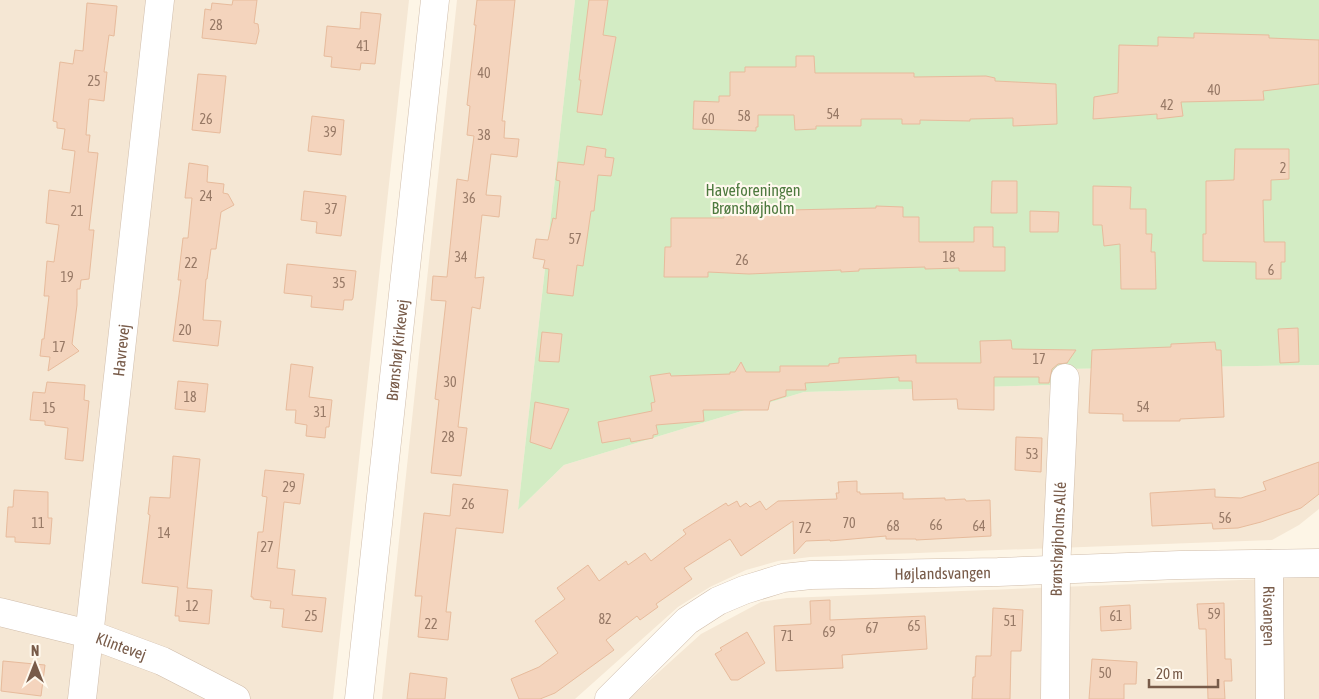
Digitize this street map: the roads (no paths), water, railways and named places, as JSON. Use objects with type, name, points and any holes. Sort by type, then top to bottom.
[{"type":"street","name":"Havrevej","points":[[82,699],[160,0]]},
{"type":"street","name":"Brønshøj Kirkevej","points":[[359,699],[435,0]]},
{"type":"street","name":"Brønshøjholms Allé","points":[[1055,699],[1056,570],[1065,378]]},
{"type":"street","name":"Højlandsvangen","points":[[609,699],[687,621],[718,601],[744,590],[783,578],[811,575],[1269,564],[1314,556]]},
{"type":"street","name":"Risvangen","points":[[1269,564],[1270,699]]},
{"type":"street","name":"Klintevej","points":[[0,612],[89,634],[162,661],[236,699]]},
{"type":"park label","name":"Haveforeningen Brønshøjholm","points":[[753,199]]}]
